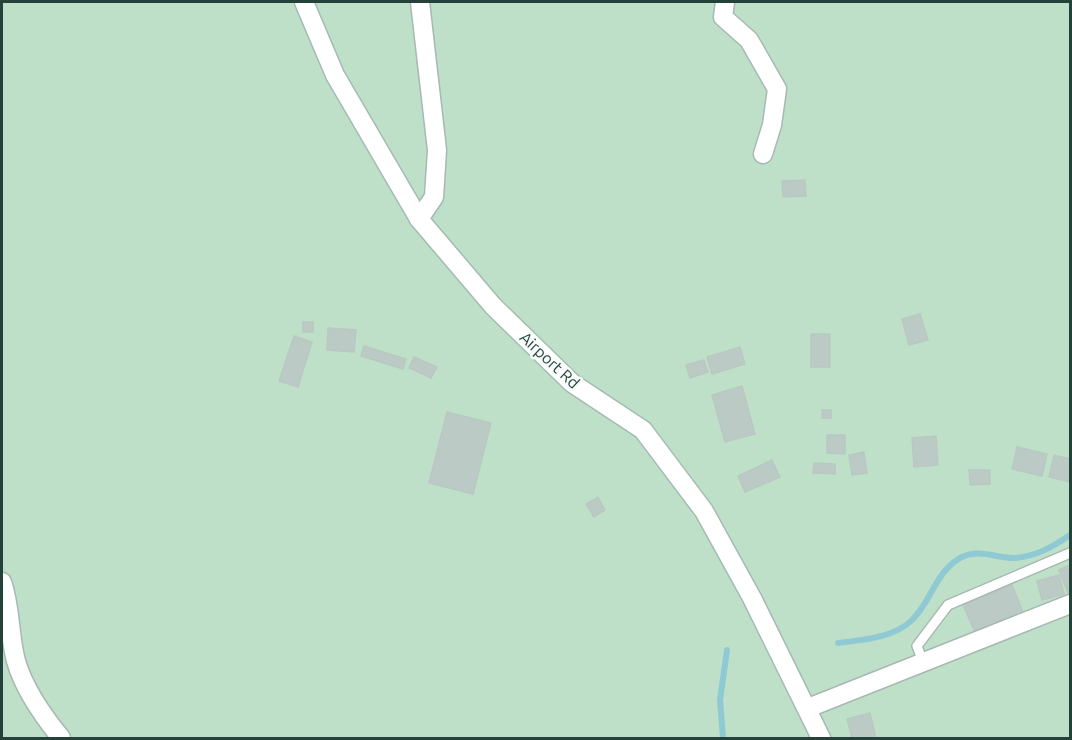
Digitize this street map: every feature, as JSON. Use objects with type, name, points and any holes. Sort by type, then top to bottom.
[{"type":"main road","name":"Airport Rd","points":[[304,2],[335,75],[419,219],[493,306],[572,383],[643,430],[704,511],[808,708],[821,738]]},
{"type":"main road","points":[[419,219],[434,197],[437,150],[420,2]]},
{"type":"main road","points":[[725,2],[723,17],[749,40],[777,89],[772,125],[763,154]]},
{"type":"main road","points":[[2,582],[7,598],[16,661],[41,713],[61,738]]},
{"type":"main road","points":[[808,708],[1071,604]]},
{"type":"lane","points":[[923,662],[917,646],[948,604],[1071,553]]},
{"type":"green space","points":[[2,2],[1070,2],[1070,738],[2,738]]},
{"type":"building","points":[[805,180],[806,196],[783,197],[782,181]]},
{"type":"building","points":[[920,314],[928,340],[909,345],[902,319]]},
{"type":"building","points":[[303,322],[313,322],[313,332],[303,332]]},
{"type":"building","points":[[328,328],[356,330],[354,352],[327,350]]},
{"type":"building","points":[[811,334],[830,334],[830,367],[811,367]]},
{"type":"building","points":[[294,336],[312,342],[298,387],[279,381]]},
{"type":"building","points":[[364,346],[406,359],[403,369],[361,356]]},
{"type":"building","points":[[740,347],[745,364],[712,374],[707,357]]},
{"type":"building","points":[[414,357],[437,367],[431,378],[409,368]]},
{"type":"building","points":[[704,360],[708,372],[690,378],[686,365]]},
{"type":"building","points":[[742,386],[755,434],[725,442],[712,395]]},
{"type":"building","points":[[822,410],[831,410],[831,418],[822,418]]},
{"type":"building","points":[[447,412],[491,423],[473,494],[429,483]]},
{"type":"building","points":[[827,435],[845,435],[845,454],[827,453]]},
{"type":"building","points":[[936,436],[938,465],[914,467],[912,438]]},
{"type":"building","points":[[1017,447],[1047,454],[1042,476],[1012,469]]},
{"type":"building","points":[[864,452],[867,473],[852,475],[849,455]]},
{"type":"building","points":[[1054,455],[1070,459],[1070,482],[1049,477]]},
{"type":"building","points":[[772,460],[780,477],[745,492],[738,476]]},
{"type":"building","points":[[814,463],[835,464],[835,474],[813,473]]},
{"type":"building","points":[[969,470],[990,470],[990,484],[970,485]]},
{"type":"building","points":[[598,497],[605,510],[594,517],[586,504]]},
{"type":"building","points":[[1070,565],[1070,592],[1068,593],[1059,570]]},
{"type":"building","points":[[1059,575],[1064,594],[1042,600],[1037,581]]},
{"type":"building","points":[[1012,585],[1025,617],[977,637],[963,605]]},
{"type":"building","points":[[870,713],[876,738],[852,738],[847,719]]},
{"type":"waterway","points":[[838,643],[877,637],[905,626],[919,612],[946,570],[962,557],[969,554],[989,554],[1009,558],[1024,557],[1045,550],[1070,535]]},
{"type":"waterway","points":[[723,738],[720,700],[727,650]]}]
